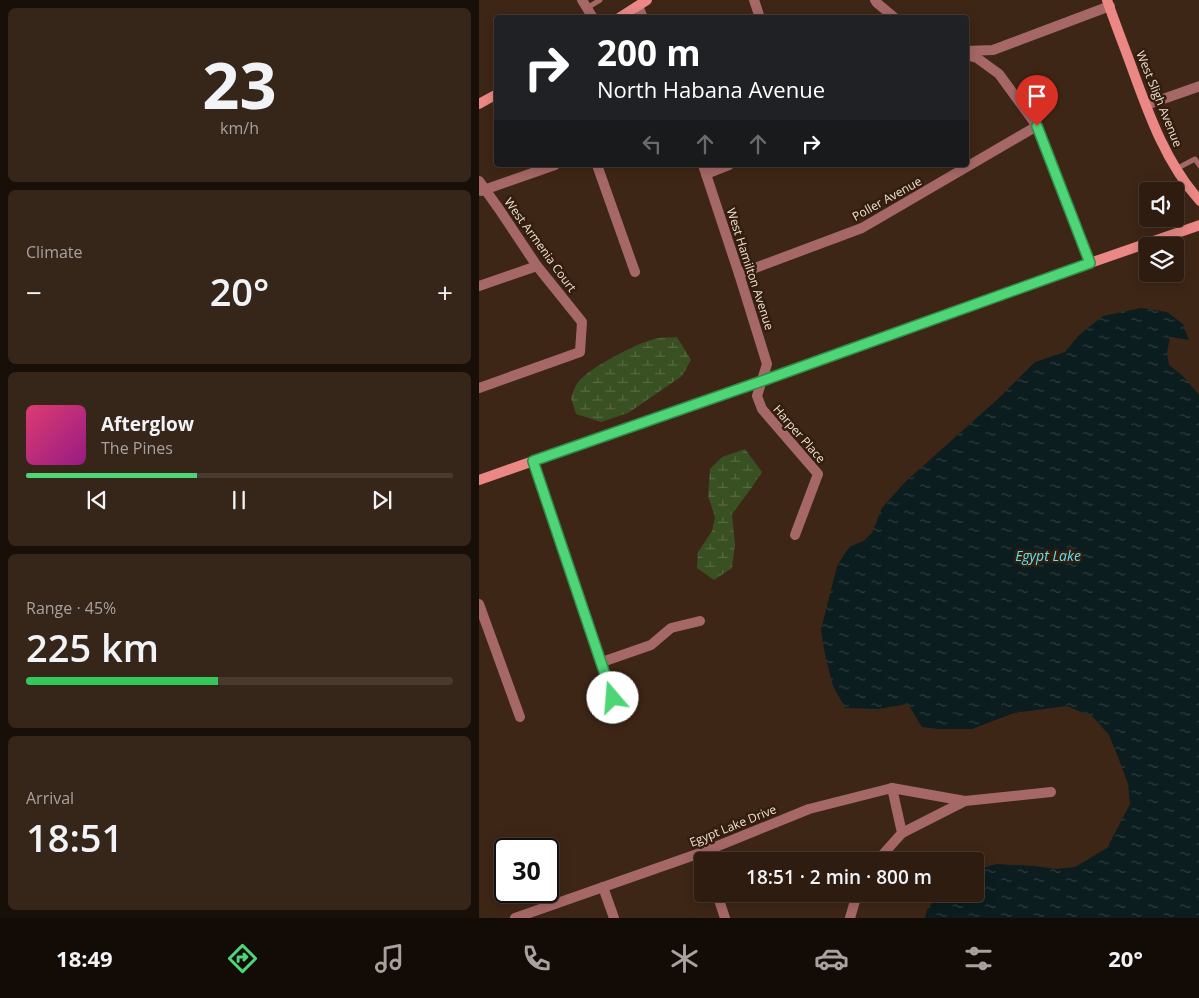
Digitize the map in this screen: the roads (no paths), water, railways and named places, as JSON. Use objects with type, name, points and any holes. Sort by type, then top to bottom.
[{"type":"street","points":[[754,0],[759,15]]},
{"type":"street","points":[[875,0],[891,15]]},
{"type":"street","points":[[624,15],[642,3]]},
{"type":"street","points":[[969,52],[993,50],[1109,3]]},
{"type":"street","name":"West Sligh Avenue","points":[[1109,3],[1145,106],[1171,162],[1198,196]]},
{"type":"street","points":[[585,4],[591,15]]},
{"type":"street","points":[[969,56],[977,58],[999,74],[1037,126],[1090,263]]},
{"type":"street","points":[[1145,106],[1199,86]]},
{"type":"street","points":[[479,104],[494,96]]},
{"type":"street","name":"Poller Avenue","points":[[969,166],[1037,126]]},
{"type":"street","points":[[481,187],[548,167]]},
{"type":"street","points":[[598,167],[635,272]]},
{"type":"street","points":[[704,170],[719,167]]},
{"type":"street","name":"Poller Avenue","points":[[739,274],[863,228],[967,167]]},
{"type":"street","name":"West Hamilton Avenue","points":[[704,170],[767,364],[762,381]]},
{"type":"street","name":"West Armenia Court","points":[[479,388],[580,352],[582,322],[537,266],[481,187]]},
{"type":"street","points":[[479,480],[1199,225]]},
{"type":"street","points":[[479,286],[537,266]]},
{"type":"street","name":"Harper Place","points":[[762,381],[757,396],[762,410],[818,474],[795,535]]},
{"type":"street","points":[[533,461],[613,698]]},
{"type":"street","points":[[479,604],[520,717]]},
{"type":"street","points":[[601,662],[651,645],[671,628],[699,621]]},
{"type":"street","points":[[885,852],[902,833],[892,788]]},
{"type":"street","name":"Egypt Lake Drive","points":[[713,852],[809,809],[892,788],[965,801],[1051,792]]},
{"type":"street","name":"Egypt Lake Drive","points":[[902,833],[965,801]]},
{"type":"street","name":"Egypt Lake Drive","points":[[515,918],[603,887],[694,859]]},
{"type":"street","points":[[603,887],[613,918]]},
{"type":"street","points":[[720,902],[725,918]]},
{"type":"street","points":[[850,918],[855,902]]},
{"type":"lane","points":[[585,4],[600,0]]},
{"type":"lane","points":[[1176,169],[1195,160],[1199,166]]},
{"type":"water","name":"Egypt Lake","points":[[1141,308],[1167,312],[1183,324],[1189,340],[1170,337],[1167,353],[1169,365],[1183,376],[1199,395],[1199,918],[925,918],[927,910],[932,902],[984,902],[984,867],[996,864],[1056,869],[1075,867],[1107,848],[1130,804],[1128,784],[1109,735],[1093,717],[1067,706],[1014,713],[972,729],[922,727],[908,704],[878,709],[845,708],[833,686],[821,630],[837,566],[849,547],[863,541],[872,533],[882,508],[905,482],[999,398],[1035,362],[1065,352],[1079,335],[1103,316]]}]
